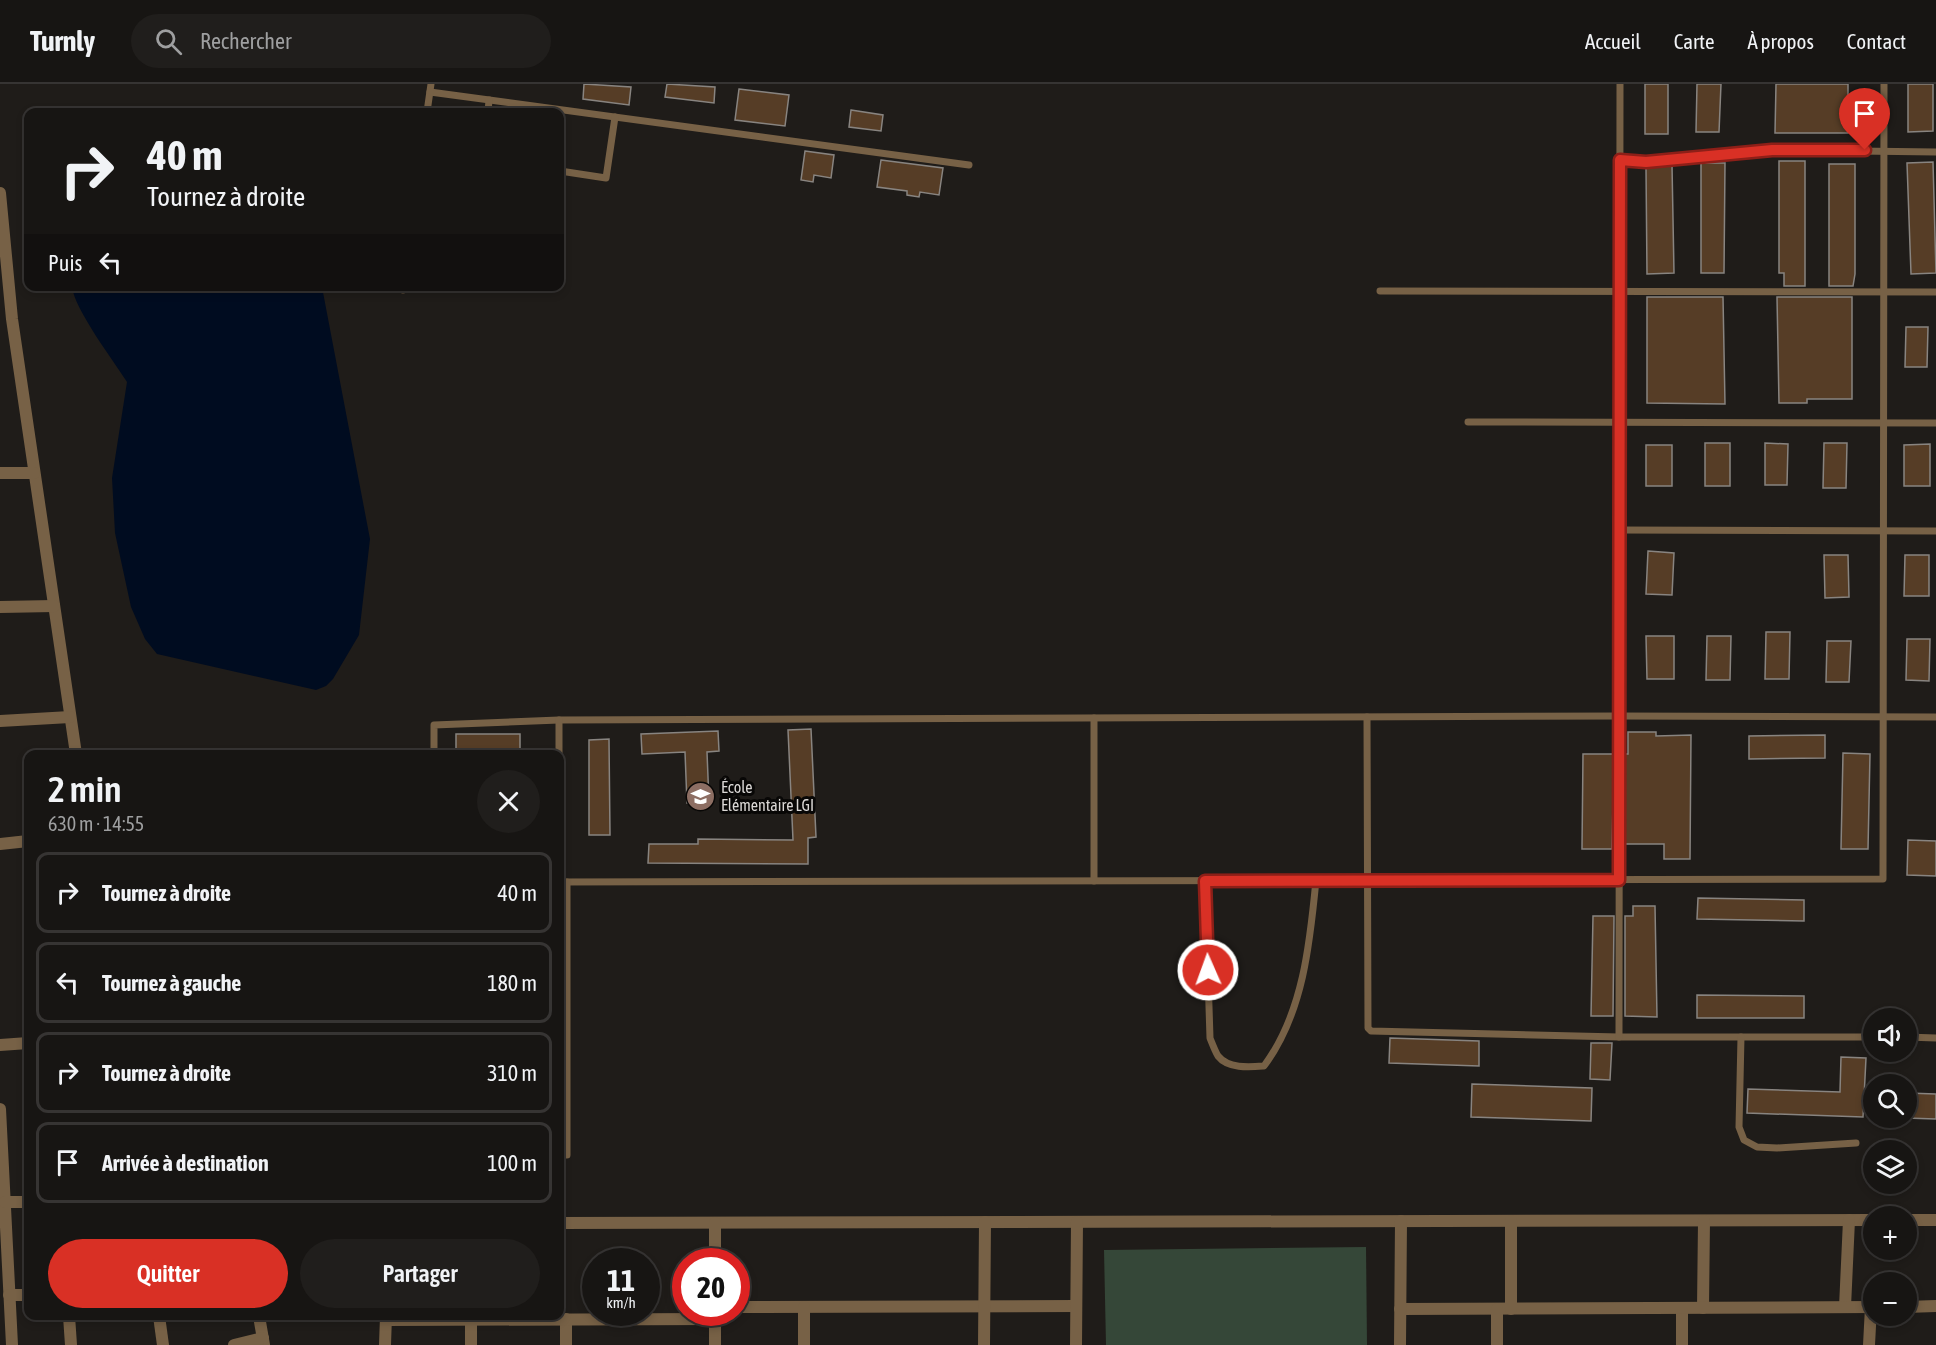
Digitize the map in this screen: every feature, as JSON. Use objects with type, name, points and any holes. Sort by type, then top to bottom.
[{"type":"street","points":[[0,193],[6,320],[34,473],[75,750]]},
{"type":"street","points":[[0,473],[34,473]]},
{"type":"street","points":[[0,607],[54,606]]},
{"type":"street","points":[[0,721],[70,717]]},
{"type":"street","points":[[0,844],[24,841]]},
{"type":"street","points":[[0,1045],[24,1043]]},
{"type":"street","points":[[0,1109],[12,1345]]},
{"type":"street","points":[[5,1202],[24,1202]]},
{"type":"street","points":[[1845,1307],[1849,1220]]},
{"type":"street","points":[[564,1223],[1863,1220]]},
{"type":"street","points":[[1917,1220],[1936,1220]]},
{"type":"street","points":[[1400,1345],[1401,1221]]},
{"type":"street","points":[[1511,1221],[1511,1309]]},
{"type":"street","points":[[1703,1308],[1704,1221]]},
{"type":"street","points":[[984,1345],[985,1222]]},
{"type":"street","points":[[1076,1345],[1077,1222]]},
{"type":"street","points":[[714,1223],[715,1248]]},
{"type":"street","points":[[9,1295],[24,1295]]},
{"type":"street","points":[[750,1307],[1076,1306]]},
{"type":"street","points":[[1917,1306],[1936,1306]]},
{"type":"street","points":[[804,1307],[804,1345]]},
{"type":"street","points":[[1400,1309],[1863,1307]]},
{"type":"street","points":[[1682,1308],[1682,1345]]},
{"type":"street","points":[[1497,1309],[1497,1345]]},
{"type":"street","points":[[566,1345],[566,1319],[672,1317]]},
{"type":"street","points":[[69,1320],[70,1345]]},
{"type":"street","points":[[160,1320],[163,1345]]},
{"type":"street","points":[[234,1345],[263,1342],[260,1320]]},
{"type":"street","points":[[385,1345],[386,1320]]},
{"type":"street","points":[[471,1320],[471,1345]]},
{"type":"street","points":[[715,1326],[715,1345]]},
{"type":"street","points":[[1869,1345],[1870,1326]]},
{"type":"lane","points":[[1619,1037],[1620,84]]},
{"type":"lane","points":[[564,882],[1883,879],[1884,84]]},
{"type":"lane","points":[[428,108],[430,88],[489,100],[548,108]]},
{"type":"lane","points":[[488,108],[489,100]]},
{"type":"lane","points":[[564,110],[969,165]]},
{"type":"lane","points":[[564,172],[606,177],[615,117]]},
{"type":"lane","points":[[1620,160],[1646,162],[1772,150],[1936,152]]},
{"type":"lane","points":[[1380,291],[1936,292]]},
{"type":"lane","points":[[1468,422],[1936,423]]},
{"type":"lane","points":[[1619,530],[1936,531]]},
{"type":"lane","points":[[1367,717],[1368,1028],[1371,1030],[1619,1037],[1863,1038]]},
{"type":"lane","points":[[434,750],[434,725],[559,720],[1936,717]]},
{"type":"lane","points":[[1094,718],[1094,881]]},
{"type":"lane","points":[[559,720],[559,750]]},
{"type":"lane","points":[[1205,881],[1210,1038],[1218,1056],[1228,1064],[1247,1067],[1264,1066],[1277,1049],[1296,1002],[1311,933],[1316,880]]},
{"type":"lane","points":[[564,950],[567,1155],[564,1155]]},
{"type":"lane","points":[[1741,1037],[1739,1127],[1744,1140],[1757,1147],[1856,1143]]},
{"type":"lane","points":[[1917,1038],[1936,1038]]},
{"type":"green space","points":[[1366,1247],[1367,1345],[1106,1345],[1104,1250]]},
{"type":"water","points":[[73,291],[323,291],[370,539],[359,635],[333,679],[326,686],[316,690],[157,654],[145,639],[131,607],[115,533],[112,478],[127,382],[87,321]]},
{"type":"building","points":[[584,84],[631,87],[629,105],[583,99]]},
{"type":"building","points":[[667,84],[715,87],[714,103],[665,97]]},
{"type":"building","points":[[1645,84],[1668,84],[1668,134],[1645,134]]},
{"type":"building","points":[[1697,84],[1721,84],[1719,132],[1696,132]]},
{"type":"building","points":[[1776,84],[1848,84],[1848,133],[1775,133]]},
{"type":"building","points":[[1908,84],[1933,84],[1933,131],[1908,132]]},
{"type":"building","points":[[739,89],[789,95],[785,126],[735,120]]},
{"type":"building","points":[[851,110],[883,115],[881,131],[849,127]]},
{"type":"building","points":[[805,151],[834,155],[831,178],[814,175],[813,182],[801,180]]},
{"type":"building","points":[[881,160],[943,168],[939,195],[920,192],[919,197],[907,195],[907,191],[877,187]]},
{"type":"building","points":[[1779,161],[1805,161],[1805,286],[1784,286],[1784,273],[1779,273]]},
{"type":"building","points":[[1933,162],[1936,273],[1911,274],[1907,163]]},
{"type":"building","points":[[1701,163],[1725,163],[1724,273],[1701,273]]},
{"type":"building","points":[[1829,164],[1855,164],[1855,274],[1853,286],[1829,286]]},
{"type":"building","points":[[1672,165],[1674,273],[1647,274],[1646,168]]},
{"type":"building","points":[[1647,297],[1723,297],[1725,404],[1647,403]]},
{"type":"building","points":[[1777,297],[1852,297],[1852,399],[1807,399],[1807,403],[1779,403]]},
{"type":"building","points":[[1906,327],[1928,327],[1927,367],[1905,367]]},
{"type":"building","points":[[1705,443],[1730,443],[1730,486],[1705,486]]},
{"type":"building","points":[[1765,443],[1788,444],[1787,485],[1765,485]]},
{"type":"building","points":[[1824,443],[1847,443],[1846,488],[1823,488]]},
{"type":"building","points":[[1930,444],[1930,486],[1904,486],[1904,445]]},
{"type":"building","points":[[1646,445],[1672,445],[1672,486],[1646,486]]},
{"type":"building","points":[[1648,551],[1674,553],[1672,595],[1646,594]]},
{"type":"building","points":[[1824,555],[1848,555],[1849,597],[1825,598]]},
{"type":"building","points":[[1905,555],[1929,555],[1929,596],[1904,596]]},
{"type":"building","points":[[1766,632],[1790,632],[1789,679],[1765,679]]},
{"type":"building","points":[[1646,636],[1674,636],[1674,679],[1647,679]]},
{"type":"building","points":[[1707,636],[1731,636],[1730,680],[1706,680]]},
{"type":"building","points":[[1907,639],[1930,639],[1929,681],[1906,680]]},
{"type":"building","points":[[1827,641],[1851,641],[1849,682],[1826,682]]},
{"type":"building","points":[[811,729],[816,837],[808,838],[808,864],[648,863],[649,844],[698,844],[698,839],[793,840],[788,730]]},
{"type":"building","points":[[718,731],[719,751],[707,752],[709,802],[687,803],[685,752],[642,754],[641,734]]},
{"type":"building","points":[[1628,732],[1656,732],[1656,736],[1691,735],[1690,859],[1664,859],[1664,844],[1625,844],[1625,754],[1628,754]]},
{"type":"building","points":[[456,734],[520,734],[520,750],[456,750]]},
{"type":"building","points":[[1825,735],[1825,758],[1749,759],[1749,736]]},
{"type":"building","points":[[609,739],[610,835],[589,835],[589,740]]},
{"type":"building","points":[[1843,753],[1870,754],[1868,849],[1841,849]]},
{"type":"building","points":[[1583,754],[1614,754],[1612,849],[1582,849]]},
{"type":"building","points":[[1908,840],[1936,841],[1936,876],[1907,875]]},
{"type":"building","points":[[1698,898],[1804,900],[1804,921],[1697,919]]},
{"type":"building","points":[[1633,906],[1655,906],[1657,1017],[1625,1016],[1625,916],[1633,916]]},
{"type":"building","points":[[1593,916],[1614,916],[1613,1016],[1591,1016]]},
{"type":"building","points":[[1697,995],[1804,996],[1804,1018],[1697,1018]]},
{"type":"building","points":[[1390,1038],[1479,1041],[1479,1066],[1389,1063]]},
{"type":"building","points":[[1591,1043],[1612,1043],[1610,1080],[1590,1079]]},
{"type":"building","points":[[1841,1057],[1863,1058],[1863,1062],[1866,1062],[1865,1074],[1863,1074],[1863,1117],[1747,1113],[1748,1089],[1840,1092]]},
{"type":"building","points":[[1472,1084],[1592,1088],[1591,1121],[1471,1117]]},
{"type":"building","points":[[1917,1093],[1936,1094],[1936,1119],[1917,1118]]},
{"type":"place","name":"École Elémentaire LGI","points":[[700,796]]},
{"type":"route","points":[[1208,970],[1205,881],[1619,880],[1620,160],[1646,162],[1772,150],[1865,150]]}]
